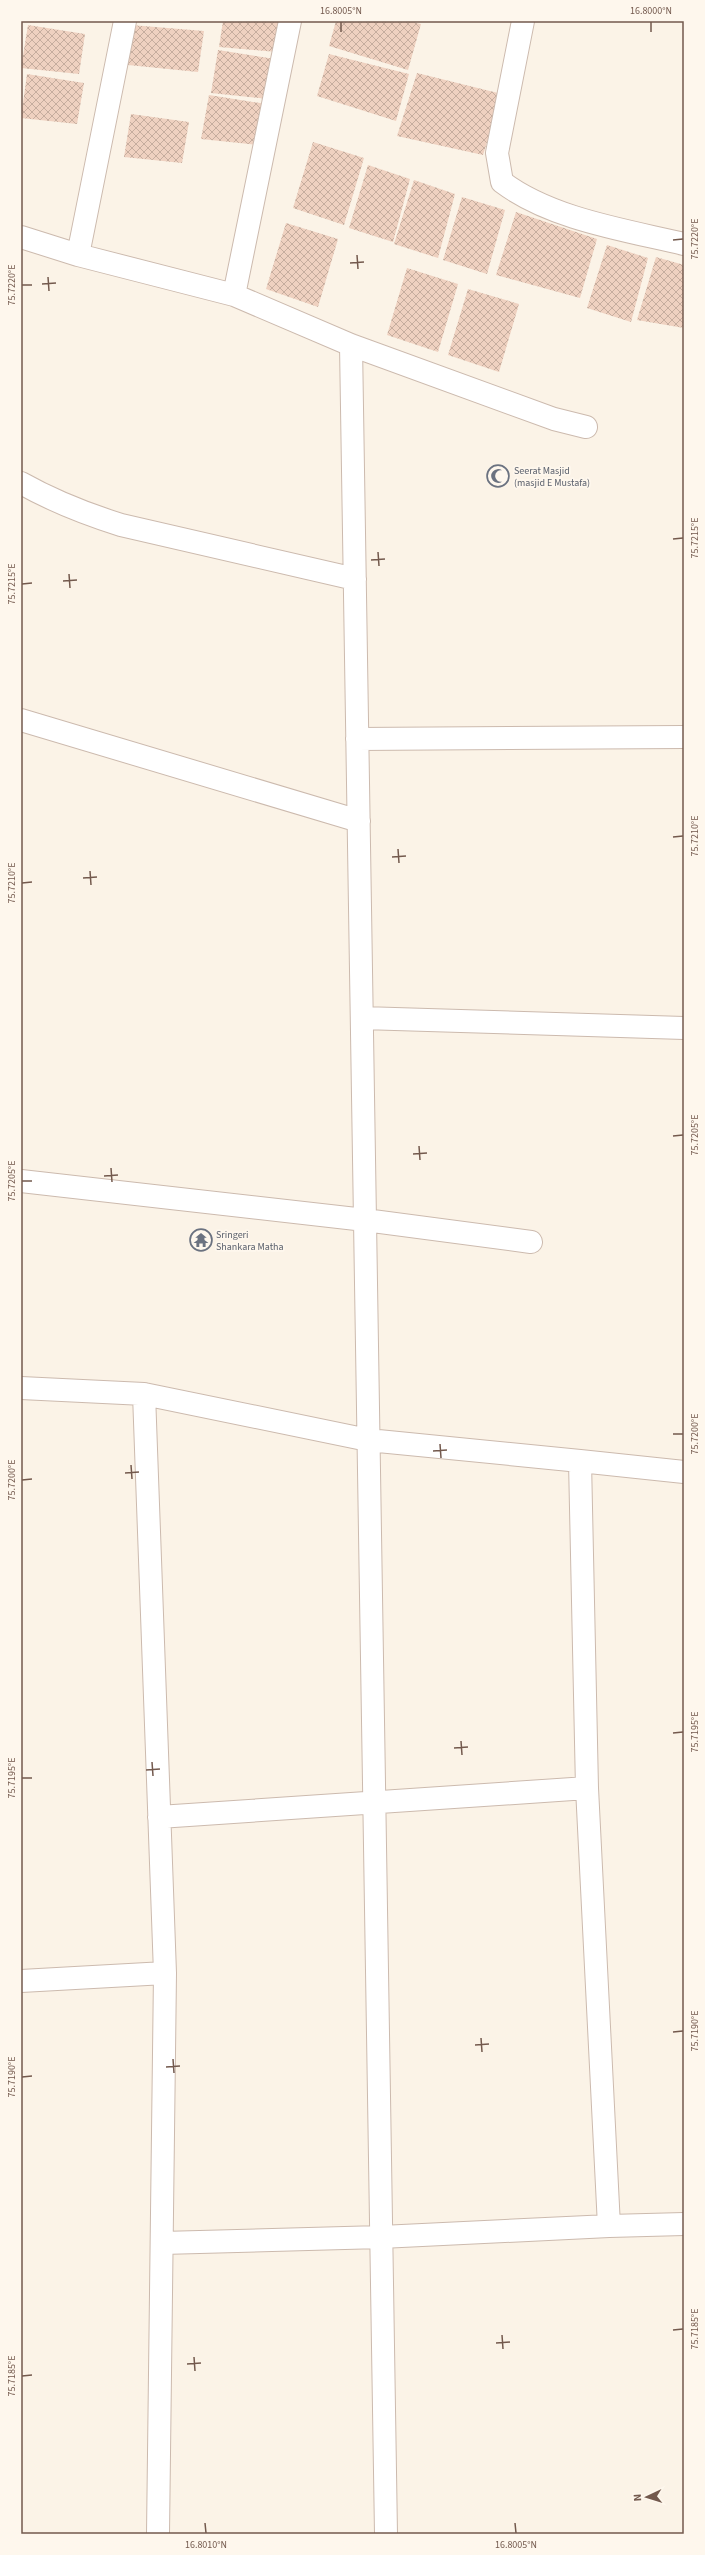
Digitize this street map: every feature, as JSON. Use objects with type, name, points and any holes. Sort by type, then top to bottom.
[{"type":"street","points":[[78,255],[125,21]]},
{"type":"street","points":[[234,295],[290,21]]},
{"type":"street","points":[[523,21],[497,153],[502,182],[519,195],[588,221],[684,244]]},
{"type":"street","points":[[21,237],[78,255],[234,295],[351,345],[554,419],[586,427]]},
{"type":"street","points":[[351,345],[386,2534]]},
{"type":"street","points":[[21,483],[43,495],[88,515],[122,525],[355,579]]},
{"type":"street","points":[[21,720],[359,821]]},
{"type":"street","points":[[357,739],[684,737]]},
{"type":"street","points":[[362,1018],[684,1028]]},
{"type":"street","points":[[21,1181],[365,1220],[531,1242]]},
{"type":"street","points":[[21,1388],[144,1394],[368,1440],[684,1472]]},
{"type":"street","points":[[144,1394],[165,1973],[158,2534]]},
{"type":"street","points":[[580,1461],[587,1788],[609,2226]]},
{"type":"street","points":[[159,1817],[587,1788]]},
{"type":"street","points":[[21,1981],[165,1973]]},
{"type":"street","points":[[162,2243],[381,2237],[609,2226],[684,2224]]},
{"type":"building","points":[[223,21],[282,21],[277,52],[219,47]]},
{"type":"building","points":[[336,21],[409,21],[421,24],[408,70],[329,46]]},
{"type":"building","points":[[28,25],[85,34],[79,74],[21,68]]},
{"type":"building","points":[[131,25],[204,31],[198,72],[128,65]]},
{"type":"building","points":[[218,50],[275,59],[269,99],[211,93]]},
{"type":"building","points":[[329,54],[409,74],[396,121],[317,96]]},
{"type":"building","points":[[417,73],[502,94],[483,155],[397,136]]},
{"type":"building","points":[[27,74],[84,83],[77,124],[21,118]]},
{"type":"building","points":[[209,95],[266,104],[259,145],[201,139]]},
{"type":"building","points":[[131,114],[189,122],[182,163],[124,157]]},
{"type":"building","points":[[313,142],[364,158],[344,225],[293,208]]},
{"type":"building","points":[[368,165],[410,179],[393,242],[349,228]]},
{"type":"building","points":[[414,180],[455,194],[438,258],[394,244]]},
{"type":"building","points":[[462,197],[505,210],[487,274],[443,260]]},
{"type":"building","points":[[516,212],[597,239],[580,298],[496,275]]},
{"type":"building","points":[[286,223],[338,239],[318,307],[266,289]]},
{"type":"building","points":[[607,245],[648,258],[631,322],[587,308]]},
{"type":"building","points":[[656,257],[684,265],[684,328],[637,320]]},
{"type":"building","points":[[407,268],[458,284],[438,352],[387,335]]},
{"type":"building","points":[[468,289],[519,304],[499,372],[448,355]]},
{"type":"place","name":"Seerat Masjid (masjid E Mustafa)","points":[[498,476]]},
{"type":"place","name":"Sringeri Shankara Matha","points":[[201,1240]]}]
